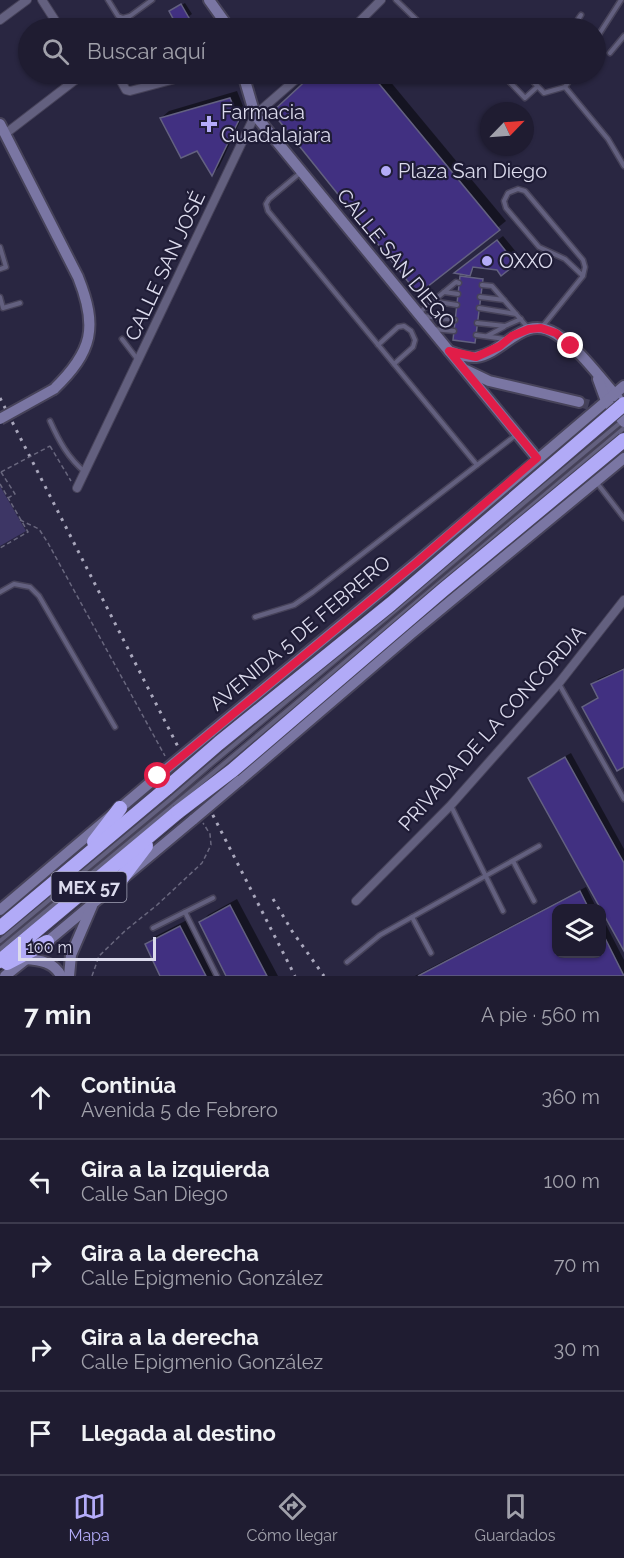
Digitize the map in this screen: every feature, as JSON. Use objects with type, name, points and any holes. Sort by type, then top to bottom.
[{"type":"highway","name":"AVENIDA 5 DE FEBRERO","points":[[0,928],[77,864],[170,793],[219,743],[391,604],[617,401]]},
{"type":"highway","name":"MEX 57","points":[[0,961],[162,826],[176,808],[233,770],[443,590],[624,440]]},
{"type":"highway","points":[[77,864],[120,808]]},
{"type":"highway","points":[[118,882],[162,826]]},
{"type":"highway","points":[[0,967],[46,942]]},
{"type":"main road","points":[[209,0],[222,18]]},
{"type":"main road","name":"CALLE SAN DIEGO","points":[[246,84],[255,115],[537,458]]},
{"type":"main road","points":[[0,124],[78,277],[91,319],[80,360],[54,389],[0,419]]},
{"type":"main road","points":[[449,351],[476,357],[529,329],[541,328],[556,333],[596,373],[617,401],[624,422]]},
{"type":"main road","points":[[463,369],[489,381],[579,402]]},
{"type":"main road","name":"AVENIDA 5 DE FEBRERO","points":[[0,910],[416,563],[537,458],[617,401],[624,386]]},
{"type":"main road","points":[[416,563],[557,451]]},
{"type":"main road","points":[[5,976],[184,828],[412,633],[622,462]]},
{"type":"main road","points":[[69,976],[71,955],[93,903]]},
{"type":"main road","points":[[25,959],[45,962],[56,967],[61,976]]},
{"type":"street","points":[[0,20],[27,0]]},
{"type":"street","points":[[42,0],[54,18]]},
{"type":"street","points":[[363,18],[381,0]]},
{"type":"street","points":[[5,134],[70,84]]},
{"type":"street","points":[[123,84],[126,90],[138,91],[161,84]]},
{"type":"street","name":"CALLE SAN JOSÉ","points":[[77,488],[255,115],[291,84]]},
{"type":"street","name":"PRIVADA DE LA CONCORDIA","points":[[356,901],[451,806],[559,683],[624,600]]},
{"type":"lane","points":[[108,0],[118,16],[123,18],[130,16],[152,0]]},
{"type":"lane","points":[[396,0],[415,18]]},
{"type":"lane","points":[[606,23],[621,0]]},
{"type":"lane","points":[[610,53],[624,36]]},
{"type":"lane","points":[[512,84],[525,98],[537,87]]},
{"type":"lane","points":[[534,84],[544,93],[565,87],[567,84]]},
{"type":"lane","points":[[565,87],[608,139],[624,166]]},
{"type":"lane","points":[[301,172],[268,199],[266,204],[268,211],[477,465]]},
{"type":"lane","points":[[541,328],[583,276],[585,267],[579,253],[525,191],[518,189],[508,193],[504,201],[506,208],[539,247],[565,259],[583,276]]},
{"type":"lane","points":[[0,247],[6,267],[0,269]]},
{"type":"lane","points":[[419,315],[456,282],[459,282]]},
{"type":"lane","points":[[482,285],[492,286],[529,329]]},
{"type":"lane","points":[[444,292],[458,294]]},
{"type":"lane","points":[[0,297],[3,308],[20,303]]},
{"type":"lane","points":[[480,297],[504,300]]},
{"type":"lane","points":[[432,302],[457,305]]},
{"type":"lane","points":[[479,308],[516,314]]},
{"type":"lane","points":[[419,315],[455,320]]},
{"type":"lane","points":[[487,336],[521,319]]},
{"type":"lane","points":[[477,323],[505,326]]},
{"type":"lane","points":[[378,345],[398,327],[404,326],[411,331],[415,340],[413,347],[394,364]]},
{"type":"lane","points":[[430,329],[453,332]]},
{"type":"lane","points":[[476,335],[508,339]]},
{"type":"lane","points":[[122,339],[138,360]]},
{"type":"lane","points":[[50,421],[61,445],[73,463],[85,472]]},
{"type":"lane","points":[[0,941],[170,793],[210,765],[624,422]]},
{"type":"lane","points":[[0,949],[176,808],[214,772],[624,422]]},
{"type":"lane","points":[[255,617],[294,605],[313,592],[517,435]]},
{"type":"lane","points":[[596,481],[624,518]]},
{"type":"lane","points":[[0,592],[14,584],[30,587],[39,596],[115,727]]},
{"type":"lane","points":[[559,683],[624,799]]},
{"type":"lane","points":[[451,806],[503,911]]},
{"type":"lane","points":[[347,962],[380,935],[539,846]]},
{"type":"lane","points":[[513,861],[534,901]]},
{"type":"lane","points":[[153,928],[213,898]]},
{"type":"lane","points":[[185,912],[217,976]]},
{"type":"lane","points":[[412,917],[431,953]]},
{"type":"path","points":[[8,498],[15,494],[1,472],[50,446],[67,476]]},
{"type":"path","points":[[0,484],[28,532],[0,548]]},
{"type":"path","points":[[21,521],[39,529],[48,543],[168,761]]},
{"type":"path","points":[[92,976],[99,956],[202,863],[211,845],[210,834],[204,824]]},
{"type":"shaded area","points":[[0,486],[26,531],[0,546]]},
{"type":"building","points":[[181,4],[189,18],[173,18],[169,11]]},
{"type":"building","name":"Plaza San Diego","points":[[302,84],[379,84],[500,230],[418,294],[272,112]]},
{"type":"building","points":[[230,98],[239,120],[212,176],[197,151],[181,158],[160,118]]},
{"type":"building","points":[[497,240],[516,264],[501,276],[497,270],[473,267],[470,276],[454,273]]},
{"type":"building","points":[[460,276],[483,279],[475,343],[453,340]]},
{"type":"building","points":[[624,669],[624,767],[617,771],[582,707],[598,698],[591,684]]},
{"type":"building","points":[[565,757],[624,863],[624,951],[606,919],[606,904],[598,904],[528,778]]},
{"type":"building","points":[[580,891],[586,904],[555,904]]},
{"type":"building","points":[[230,905],[267,976],[226,976],[199,922]]},
{"type":"building","points":[[552,906],[552,958],[606,958],[606,940],[624,976],[418,976]]},
{"type":"building","points":[[180,926],[206,976],[160,976],[145,944]]},
{"type":"tunnel","points":[[579,402],[608,410],[620,410]]},
{"type":"tunnel","points":[[557,451],[584,441],[621,441]]},
{"type":"railway","points":[[0,398],[295,976]]},
{"type":"railway","points":[[273,899],[292,931],[324,976]]},
{"type":"place","name":"Farmacia Guadalajara","points":[[209,124]]},
{"type":"place","name":"Plaza San Diego","points":[[386,171]]},
{"type":"place","name":"OXXO","points":[[487,261]]},
{"type":"route","points":[[158,776],[416,563],[537,458],[449,351],[476,357],[500,346],[512,336],[529,329],[541,328],[556,333],[571,346]]}]
